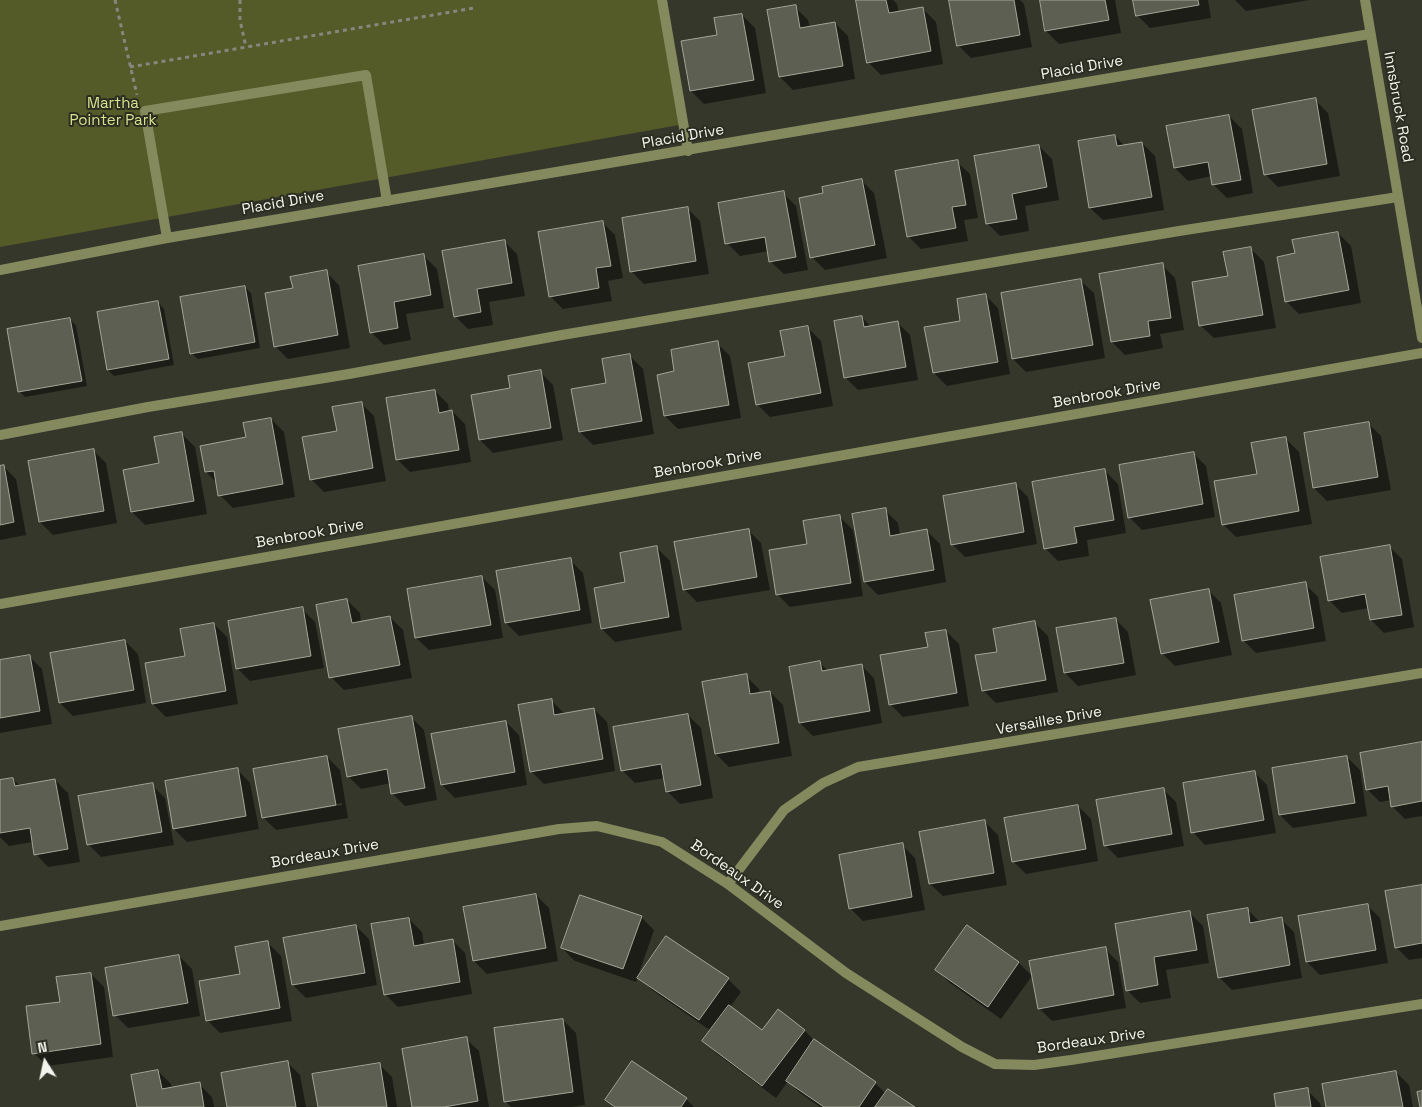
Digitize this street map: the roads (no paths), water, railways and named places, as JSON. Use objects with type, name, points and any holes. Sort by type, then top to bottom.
[{"type":"street","points":[[662,0],[688,151]]},
{"type":"street","name":"Innsbruck Road","points":[[1365,0],[1422,338]]},
{"type":"street","name":"Placid Drive","points":[[0,270],[167,238],[1370,34]]},
{"type":"street","points":[[167,238],[145,111],[366,75],[387,201]]},
{"type":"street","points":[[0,435],[562,335],[1179,231],[1398,197]]},
{"type":"street","name":"Benbrook Drive","points":[[0,604],[1422,353]]},
{"type":"street","name":"Versailles Drive","points":[[728,884],[784,810],[823,783],[858,767],[1422,673]]},
{"type":"street","name":"Bordeaux Drive","points":[[0,926],[540,833],[597,826],[662,842],[728,884],[846,973],[962,1047],[995,1064],[1034,1065],[1072,1060],[1422,1004]]},
{"type":"park label","name":"Martha Pointer Park","points":[[113,112]]}]
